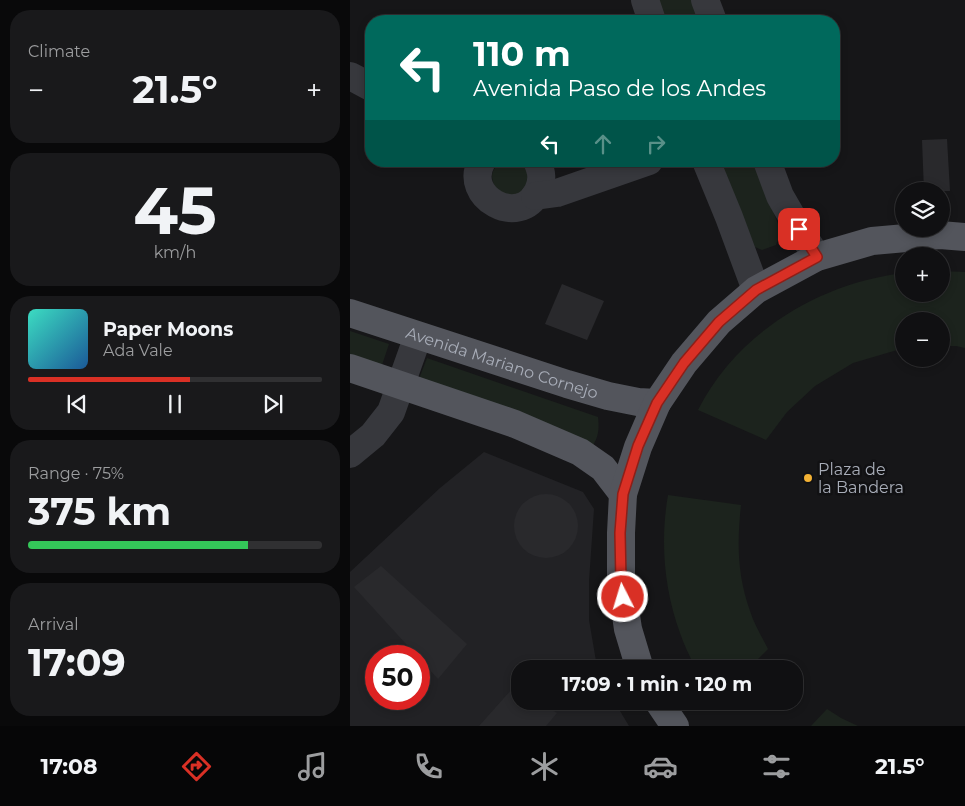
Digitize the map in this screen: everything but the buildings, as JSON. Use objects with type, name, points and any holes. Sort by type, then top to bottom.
[{"type":"main road","points":[[637,660],[628,629],[621,581],[620,533],[623,494],[638,446],[657,403],[684,363],[719,322],[756,290],[817,257],[872,241],[940,235],[965,237]]},
{"type":"main road","name":"Avenida Mariano Cornejo","points":[[350,313],[567,384],[608,396],[638,402],[657,403]]},
{"type":"main road","points":[[350,368],[516,424],[580,452],[603,468],[623,494]]},
{"type":"street","points":[[645,0],[650,15]]},
{"type":"street","points":[[705,0],[711,15]]},
{"type":"street","points":[[350,76],[365,84]]},
{"type":"street","points":[[480,167],[478,175],[480,188],[486,198],[496,205],[507,208],[520,207],[530,202],[543,184],[621,167]]},
{"type":"street","points":[[708,167],[756,290]]},
{"type":"street","points":[[770,167],[780,196],[817,257]]},
{"type":"street","points":[[350,454],[373,435],[391,412],[418,336]]},
{"type":"shaded area","points":[[656,0],[693,0],[699,15],[662,15]]},
{"type":"shaded area","points":[[496,167],[528,167],[530,169],[526,195],[500,197],[492,178]]},
{"type":"shaded area","points":[[721,167],[756,167],[781,232],[776,245],[762,250],[755,247]]},
{"type":"shaded area","points":[[950,271],[965,272],[965,348],[950,346],[950,312],[895,312],[895,351],[853,363],[815,386],[787,412],[766,440],[698,410],[715,382],[758,335],[784,316],[812,300],[841,288],[895,275],[895,302],[950,302]]},
{"type":"shaded area","points":[[350,331],[389,344],[377,380],[350,371]]},
{"type":"shaded area","points":[[427,358],[598,417],[599,428],[593,445],[587,454],[412,397]]},
{"type":"shaded area","points":[[484,452],[583,492],[594,509],[589,581],[589,620],[596,660],[511,660],[511,710],[619,710],[629,726],[350,726],[350,572],[440,488]]},
{"type":"shaded area","points":[[668,495],[741,505],[739,532],[740,571],[752,616],[768,649],[757,660],[692,660],[675,616],[667,582],[664,547]]},
{"type":"shaded area","points":[[827,709],[841,718],[858,726],[811,726]]},
{"type":"place","name":"Plaza de la Bandera","points":[[808,478]]},
{"type":"route","points":[[623,597],[620,533],[623,494],[638,446],[657,403],[684,363],[719,322],[756,290],[817,257],[799,229]]}]
